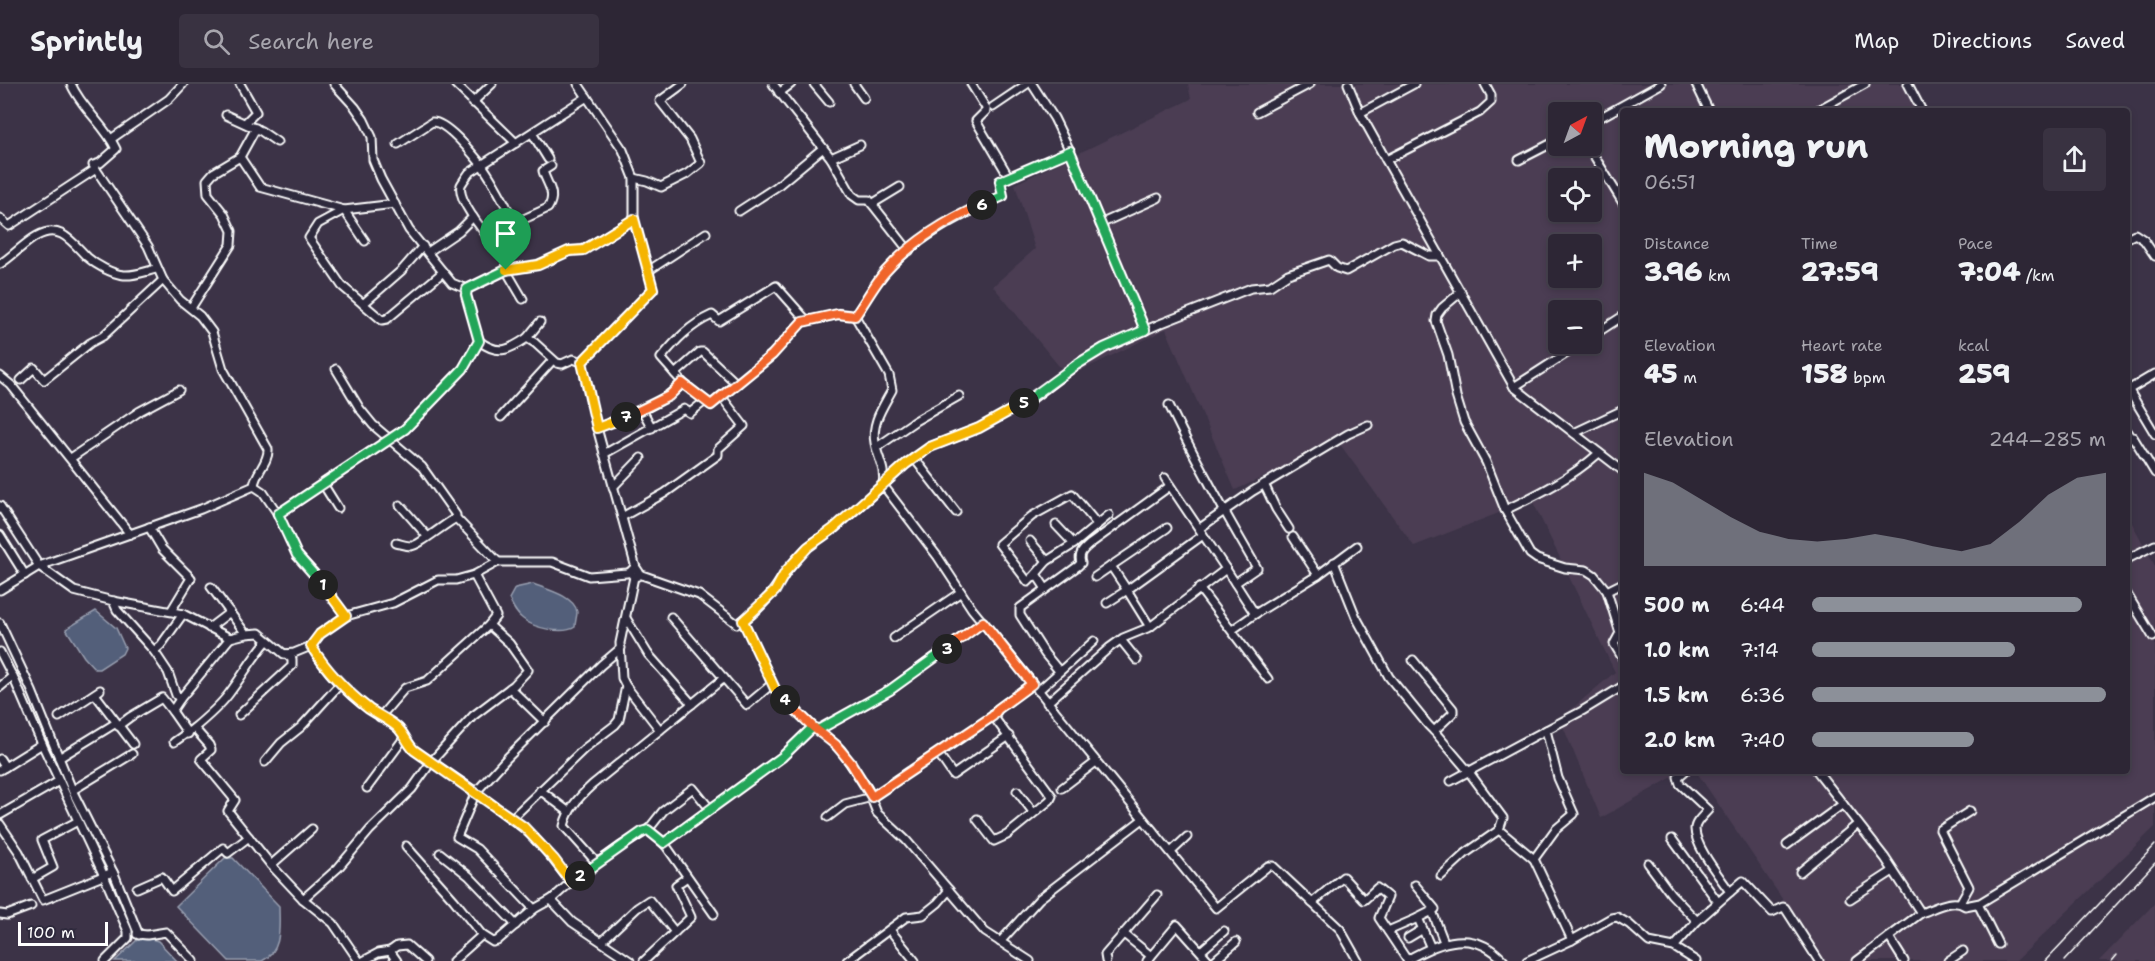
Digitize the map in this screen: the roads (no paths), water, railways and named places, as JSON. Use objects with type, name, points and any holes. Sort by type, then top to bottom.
[{"type":"street","points":[[71,84],[75,94],[111,139],[116,149],[100,163],[93,165],[148,246],[162,280],[200,316],[212,332],[223,369],[268,449],[268,456],[254,479],[254,486]]},
{"type":"street","points":[[111,139],[169,99],[183,84]]},
{"type":"street","points":[[240,84],[256,112],[244,123]]},
{"type":"street","points":[[334,84],[355,107],[368,129],[372,137],[373,160],[409,230],[452,283],[467,289],[506,270],[538,265],[569,251],[584,250],[634,219]]},
{"type":"street","points":[[455,84],[472,103],[516,143]]},
{"type":"street","points":[[472,103],[492,84]]},
{"type":"street","points":[[578,84],[623,150],[634,178],[634,219],[653,289],[582,362]]},
{"type":"street","points":[[634,178],[661,187],[687,174],[701,163],[690,139],[660,101],[683,84]]},
{"type":"street","points":[[772,84],[831,158],[852,195],[859,200],[869,200],[909,251]]},
{"type":"street","points":[[779,93],[791,84]]},
{"type":"street","points":[[814,84],[829,102]]},
{"type":"street","points":[[854,84],[864,98]]},
{"type":"street","points":[[971,84],[986,108],[986,111],[976,121],[1009,177]]},
{"type":"street","points":[[993,107],[1027,84]]},
{"type":"street","points":[[1032,84],[1054,118],[1070,151],[1145,330]]},
{"type":"street","points":[[1257,112],[1310,84]]},
{"type":"street","points":[[1348,84],[1360,113],[1514,387],[1620,469]]},
{"type":"street","points":[[1360,113],[1414,84]]},
{"type":"street","points":[[1386,160],[1480,112],[1491,102],[1491,95],[1485,84]]},
{"type":"street","points":[[1602,116],[1661,84]]},
{"type":"street","points":[[1696,84],[1708,108]]},
{"type":"street","points":[[1821,108],[1865,84]]},
{"type":"street","points":[[1908,84],[1920,108]]},
{"type":"street","points":[[523,299],[506,270],[507,260],[473,217],[461,193],[462,184],[469,173],[587,97]]},
{"type":"street","points":[[226,115],[256,128],[277,142]]},
{"type":"street","points":[[398,144],[424,126],[438,122],[448,128],[482,165],[520,233]]},
{"type":"street","points":[[191,308],[231,245],[232,231],[224,214],[208,194],[207,180],[213,173],[240,157],[256,128]]},
{"type":"street","points":[[515,224],[548,208],[551,204],[552,190],[543,171],[550,162],[532,132]]},
{"type":"street","points":[[831,158],[860,145]]},
{"type":"street","points":[[1519,160],[1548,145]]},
{"type":"street","points":[[739,211],[776,187],[822,148]]},
{"type":"street","points":[[855,316],[885,272],[909,251],[958,217],[1003,196],[1000,181],[1070,151]]},
{"type":"street","points":[[1594,156],[1620,198]]},
{"type":"street","points":[[240,157],[260,187],[344,210],[365,241]]},
{"type":"street","points":[[0,218],[9,226],[96,169]]},
{"type":"street","points":[[872,204],[900,187]]},
{"type":"street","points":[[1100,224],[1158,198]]},
{"type":"street","points":[[395,204],[344,210],[318,224],[309,238],[342,286],[382,320],[387,319],[443,272]]},
{"type":"street","points":[[429,252],[459,231],[473,217]]},
{"type":"street","points":[[0,264],[11,258],[37,236],[58,231],[74,242],[88,258],[105,269],[125,275],[156,268]]},
{"type":"street","points":[[648,271],[706,233]]},
{"type":"street","points":[[2130,236],[2135,234],[2144,240],[2155,256]]},
{"type":"street","points":[[286,654],[311,646],[320,634],[346,616],[393,603],[438,580],[456,580],[474,576],[498,562],[552,562],[589,576],[635,573],[699,595],[737,624],[775,591],[786,571],[808,547],[833,529],[914,458],[930,447],[979,428],[1032,399],[1076,365],[1104,348],[1251,288],[1270,286],[1288,274],[1329,260],[1338,268],[1346,271],[1394,244],[1402,242],[1429,256],[1440,256]]},
{"type":"street","points":[[363,304],[402,270],[423,246]]},
{"type":"street","points":[[21,380],[34,368],[44,380],[90,342],[103,336],[162,280]]},
{"type":"street","points":[[807,321],[776,286],[719,321],[712,315],[701,321],[680,336],[661,358],[682,383],[711,405],[772,355],[802,322],[807,321],[838,314],[855,316]]},
{"type":"street","points":[[467,289],[466,295],[479,341],[487,347],[496,351],[506,351],[527,338],[540,322]]},
{"type":"street","points":[[1461,292],[1442,308],[1436,321],[1448,355],[1464,422],[1486,462],[1505,510],[1530,554],[1537,559],[1565,568],[1586,570],[1594,575],[1607,591],[1620,628]]},
{"type":"street","points":[[855,316],[889,375],[892,385],[892,390],[876,421],[875,442],[885,473],[883,485],[932,549],[983,622],[1216,908],[1268,866],[1273,866],[1340,929],[1356,960]]},
{"type":"street","points":[[1602,330],[1620,318]]},
{"type":"street","points":[[527,338],[552,361],[562,364],[573,358],[582,362]]},
{"type":"street","points":[[278,514],[405,429],[463,369],[479,341]]},
{"type":"street","points":[[675,374],[700,352],[703,352],[737,384]]},
{"type":"street","points":[[1514,387],[1565,354]]},
{"type":"street","points":[[501,417],[552,361]]},
{"type":"street","points":[[582,362],[635,573],[620,643],[622,678],[660,730]]},
{"type":"street","points":[[336,369],[360,409],[373,425],[422,467],[456,518],[498,562]]},
{"type":"street","points":[[2130,388],[2155,374]]},
{"type":"street","points":[[0,376],[11,385],[130,534]]},
{"type":"street","points":[[597,428],[642,410],[669,396],[682,383]]},
{"type":"street","points":[[71,458],[140,411],[179,390]]},
{"type":"street","points":[[2130,392],[2155,434]]},
{"type":"street","points":[[622,517],[665,493],[718,455],[718,448],[744,426],[722,396]]},
{"type":"street","points":[[877,447],[915,421],[959,396]]},
{"type":"street","points":[[604,454],[684,409],[690,413],[705,401]]},
{"type":"street","points":[[1169,405],[1224,512],[1257,568],[1235,583]]},
{"type":"street","points":[[642,410],[652,428]]},
{"type":"street","points":[[1574,433],[1620,411]]},
{"type":"street","points":[[1107,603],[1127,590],[1224,512],[1264,484],[1348,434],[1368,425]]},
{"type":"street","points":[[2130,436],[2133,437],[2155,473]]},
{"type":"street","points":[[1505,510],[1556,485],[1599,453]]},
{"type":"street","points":[[614,487],[641,458]]},
{"type":"street","points":[[914,458],[956,512]]},
{"type":"street","points":[[1165,478],[1255,614]]},
{"type":"street","points":[[323,484],[338,508]]},
{"type":"street","points":[[1264,484],[1289,529]]},
{"type":"street","points":[[254,486],[263,492],[278,514],[297,555],[314,573],[346,616]]},
{"type":"street","points":[[0,590],[39,566],[201,509],[254,486]]},
{"type":"street","points":[[1059,671],[1045,654],[1019,610],[1023,604],[1081,563],[1079,558],[1089,544],[1170,486]]},
{"type":"street","points":[[1097,524],[1072,494],[1032,516],[999,544],[1029,582],[1047,561],[1074,544],[1109,514]]},
{"type":"street","points":[[400,505],[427,536]]},
{"type":"street","points":[[0,506],[39,566],[74,591],[183,614],[230,638]]},
{"type":"street","points":[[396,543],[411,547],[417,545],[456,518]]},
{"type":"street","points":[[1056,525],[1074,544]]},
{"type":"street","points":[[149,527],[162,549],[191,578],[171,611]]},
{"type":"street","points":[[1095,578],[1167,528]]},
{"type":"street","points":[[0,535],[25,574]]},
{"type":"street","points":[[1293,537],[1318,575]]},
{"type":"street","points":[[1030,541],[1047,561]]},
{"type":"street","points":[[2130,558],[2155,545]]},
{"type":"street","points":[[1232,630],[1318,575],[1357,546]]},
{"type":"street","points":[[1334,562],[1356,617],[1389,677],[1469,772],[1503,818],[1499,830],[1466,853],[1441,876]]},
{"type":"street","points":[[1111,566],[1150,627]]},
{"type":"street","points":[[1047,703],[1121,639],[1150,627],[1226,569]]},
{"type":"street","points":[[1036,574],[1046,589]]},
{"type":"street","points":[[380,717],[405,688],[427,681],[496,616],[474,576]]},
{"type":"street","points":[[1607,591],[1620,584]]},
{"type":"street","points":[[211,587],[246,634]]},
{"type":"street","points":[[1199,588],[1268,679]]},
{"type":"street","points":[[894,638],[961,592]]},
{"type":"street","points":[[2130,599],[2153,637]]},
{"type":"street","points":[[113,601],[117,610],[154,651],[168,672],[176,695],[180,699]]},
{"type":"street","points":[[209,628],[230,612]]},
{"type":"street","points":[[154,651],[161,645],[183,614]]},
{"type":"street","points":[[671,617],[747,705],[772,684]]},
{"type":"street","points":[[627,618],[648,654],[692,704]]},
{"type":"street","points":[[743,621],[772,684],[781,696],[841,750],[872,797],[878,813],[906,840],[985,932],[1030,961]]},
{"type":"street","points":[[664,843],[782,757],[815,728],[890,690],[983,622]]},
{"type":"street","points":[[0,623],[73,790],[113,872],[139,935]]},
{"type":"street","points":[[303,899],[338,868],[370,830],[412,789],[432,761],[473,716],[510,688],[528,670],[509,643],[489,625]]},
{"type":"street","points":[[172,711],[230,638],[259,633],[276,649],[292,659],[292,666],[238,715]]},
{"type":"street","points":[[1620,633],[1614,644],[1620,654]]},
{"type":"street","points":[[1121,639],[1137,660]]},
{"type":"street","points":[[174,742],[191,731],[227,696],[267,641]]},
{"type":"street","points":[[1038,691],[1094,641]]},
{"type":"street","points":[[311,646],[323,665],[340,684],[380,717],[399,729],[414,750],[524,827],[554,859],[571,882]]},
{"type":"street","points":[[534,909],[477,849],[457,837],[477,792],[507,758],[601,664],[621,648]]},
{"type":"street","points":[[0,654],[13,676],[128,934],[125,941],[105,961]]},
{"type":"street","points":[[1413,660],[1452,709],[1453,713],[1434,731]]},
{"type":"street","points":[[0,687],[13,676]]},
{"type":"street","points":[[597,863],[564,826],[569,812],[592,785],[724,678]]},
{"type":"street","points":[[265,762],[340,684]]},
{"type":"street","points":[[828,817],[845,804],[872,797],[993,716],[998,709],[1032,684]]},
{"type":"street","points":[[511,819],[585,748],[615,725],[619,720],[626,686]]},
{"type":"street","points":[[510,688],[545,722]]},
{"type":"street","points":[[1451,781],[1582,711],[1620,688]]},
{"type":"street","points":[[59,717],[97,692],[117,725],[133,744]]},
{"type":"street","points":[[59,758],[162,698],[191,731],[211,748],[201,759],[235,800],[228,811],[271,865],[303,899],[333,922],[361,961],[378,953],[390,951],[397,946],[407,945],[425,961]]},
{"type":"street","points":[[977,819],[994,841],[1007,835],[1052,796],[993,716]]},
{"type":"street","points":[[1534,859],[1555,830],[1574,814],[1558,778],[1546,730]]},
{"type":"street","points":[[938,753],[953,775],[1009,736]]},
{"type":"street","points":[[367,788],[404,738]]},
{"type":"street","points":[[0,759],[3,769],[42,744]]},
{"type":"street","points":[[73,790],[132,754]]},
{"type":"street","points":[[1062,788],[1096,762]]},
{"type":"street","points":[[1682,774],[1678,777],[1680,784],[1708,810],[1696,824],[1695,830],[1700,846],[1730,892]]},
{"type":"street","points":[[1818,774],[1893,871],[1921,913]]},
{"type":"street","points":[[0,815],[59,781]]},
{"type":"street","points":[[406,846],[482,935],[493,942],[597,863],[648,830],[663,811],[693,788],[710,809]]},
{"type":"street","points":[[540,790],[569,812]]},
{"type":"street","points":[[1017,791],[1033,812]]},
{"type":"street","points":[[1857,961],[1921,913],[1952,902],[1965,906],[1977,904],[2155,797]]},
{"type":"street","points":[[1787,845],[1843,804]]},
{"type":"street","points":[[1960,903],[1969,887],[1940,830],[1970,811]]},
{"type":"street","points":[[1000,942],[1039,899],[1143,819]]},
{"type":"street","points":[[32,879],[53,867],[42,840],[78,821]]},
{"type":"street","points":[[0,824],[18,852],[43,900],[113,872]]},
{"type":"street","points":[[1800,872],[1858,824]]},
{"type":"street","points":[[271,865],[312,829]]},
{"type":"street","points":[[648,830],[664,843],[686,878],[714,914]]},
{"type":"street","points":[[1499,830],[1534,859],[1572,940]]},
{"type":"street","points":[[137,888],[162,877],[172,891],[223,848],[228,853],[249,837]]},
{"type":"street","points":[[1171,852],[1187,837]]},
{"type":"street","points":[[1672,839],[1719,902]]},
{"type":"street","points":[[440,853],[469,876],[516,925]]},
{"type":"street","points":[[1648,863],[1671,894],[1697,921]]},
{"type":"street","points":[[1850,899],[1893,871]]},
{"type":"street","points":[[1312,903],[1343,877],[1364,900],[1377,888],[1388,897],[1379,918],[1407,960],[1430,946],[1444,942],[1469,940],[1487,947],[1504,961]]},
{"type":"street","points":[[644,961],[690,917],[676,885],[686,878]]},
{"type":"street","points":[[1674,947],[1697,921],[1743,881],[1772,912],[1785,908],[1819,961]]},
{"type":"street","points":[[1415,885],[1435,909],[1432,911],[1444,942]]},
{"type":"street","points":[[847,961],[906,917],[923,915],[949,890]]},
{"type":"street","points":[[1106,961],[1105,955],[1157,895]]},
{"type":"street","points":[[552,899],[572,922],[630,961]]},
{"type":"street","points":[[602,941],[650,900],[675,932]]},
{"type":"street","points":[[1977,904],[1998,944]]},
{"type":"street","points":[[0,914],[7,915],[30,906]]},
{"type":"street","points":[[1388,931],[1432,911]]},
{"type":"street","points":[[1527,961],[1617,917],[1629,924],[1649,942],[1674,947],[1696,961]]},
{"type":"street","points":[[1418,918],[1430,946]]},
{"type":"street","points":[[1124,934],[1149,958],[1177,925],[1211,961],[1236,942]]},
{"type":"street","points":[[1408,938],[1423,929]]},
{"type":"street","points":[[890,930],[915,961]]},
{"type":"street","points":[[1201,951],[1224,931]]},
{"type":"street","points":[[128,934],[147,935],[166,932],[194,961]]},
{"type":"street","points":[[453,961],[482,935]]},
{"type":"street","points":[[1889,937],[1904,961]]},
{"type":"street","points":[[390,951],[397,961]]},
{"type":"street","points":[[1948,961],[1963,951]]},
{"type":"street","points":[[1865,961],[1869,952]]},
{"type":"water","points":[[533,584],[565,597],[575,606],[577,612],[575,627],[563,630],[541,628],[518,615],[509,599],[515,588]]},
{"type":"water","points":[[96,611],[116,628],[125,648],[122,654],[99,669],[95,669],[84,657],[66,629]]},
{"type":"water","points":[[225,858],[233,858],[279,906],[277,944],[269,957],[262,961],[229,961],[176,906]]},
{"type":"water","points":[[148,938],[158,941],[177,961],[115,961],[137,940]]},
{"type":"railway","points":[[2045,961],[2155,845]]},
{"type":"railway","points":[[2064,961],[2155,863]]},
{"type":"railway","points":[[2112,961],[2117,955]]}]
